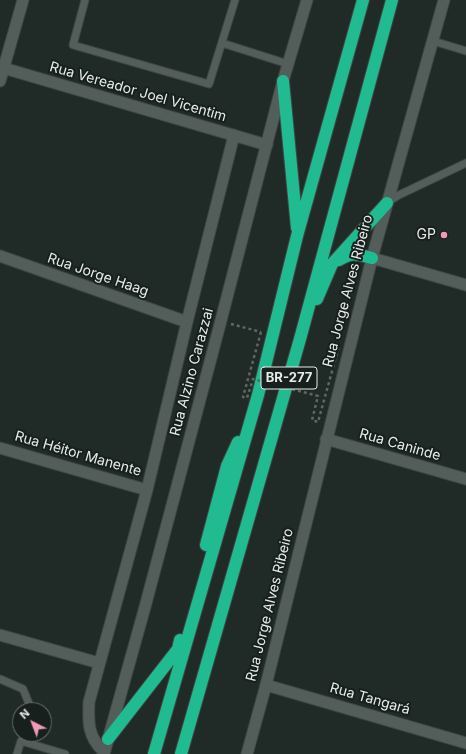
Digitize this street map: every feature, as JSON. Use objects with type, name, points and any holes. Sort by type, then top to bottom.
[{"type":"highway","name":"BR-277","points":[[154,754],[258,395],[298,236],[363,0]]},
{"type":"highway","name":"BR-277","points":[[181,754],[300,339],[392,0]]},
{"type":"highway","points":[[283,82],[298,236]]},
{"type":"highway","points":[[300,339],[332,264],[387,203]]},
{"type":"highway","points":[[332,264],[348,255],[357,254],[372,258]]},
{"type":"highway","points":[[108,739],[178,649],[227,466],[258,395]]},
{"type":"street","points":[[0,81],[2,68],[23,0]]},
{"type":"street","name":"Rua Alzino Carazzai","points":[[234,135],[147,490],[89,702],[88,724],[96,745],[104,753],[221,321],[283,82],[307,0]]},
{"type":"street","name":"Rua Jorge Alves Ribeiro","points":[[247,754],[266,685],[372,258],[444,0]]},
{"type":"street","name":"Rua Vereador Joel Vicentim","points":[[2,68],[267,145]]},
{"type":"street","name":"Rua Jorge Haag","points":[[0,256],[187,322]]},
{"type":"street","points":[[372,258],[466,285]]},
{"type":"street","name":"Rua Caninde","points":[[326,439],[466,479]]},
{"type":"street","name":"Rua Héitor Manente","points":[[0,448],[147,490]]},
{"type":"street","points":[[0,635],[99,663]]},
{"type":"street","name":"Rua Tangará","points":[[266,685],[466,743]]},
{"type":"lane","points":[[85,0],[73,45],[209,84],[235,0]]},
{"type":"lane","points":[[433,41],[466,51]]},
{"type":"lane","points":[[222,44],[288,64]]},
{"type":"lane","points":[[387,203],[399,195],[466,163]]},
{"type":"lane","points":[[0,679],[23,689],[28,702]]},
{"type":"lane","points":[[17,754],[21,742]]},
{"type":"lane","points":[[33,742],[65,754]]},
{"type":"path","points":[[221,321],[261,332],[243,397],[247,398],[253,379],[318,396],[312,420],[318,422],[339,346]]},
{"type":"place","name":"GP","points":[[444,235]]}]
